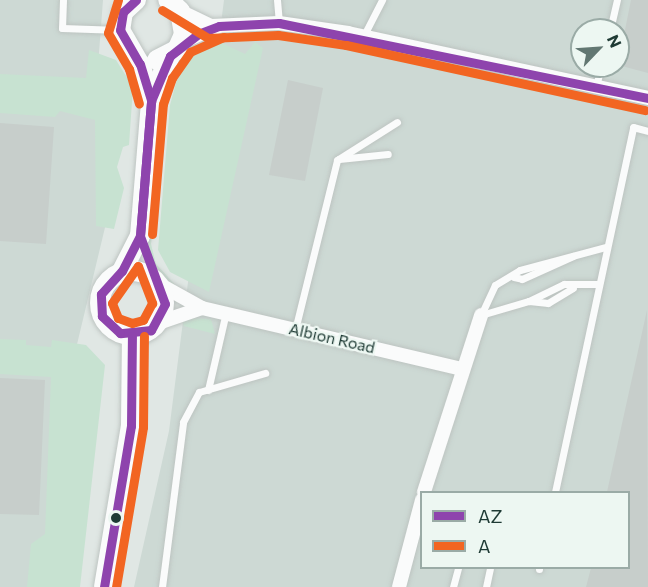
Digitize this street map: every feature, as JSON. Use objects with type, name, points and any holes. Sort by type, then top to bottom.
[{"type":"street","points":[[136,0],[123,12],[120,30],[134,56],[151,101]]},
{"type":"street","points":[[173,3],[219,26]]},
{"type":"street","points":[[140,236],[165,304],[158,323],[132,336],[110,327],[99,304],[105,284],[122,272],[140,236],[151,101],[176,49],[173,3]]},
{"type":"street","points":[[134,56],[152,61],[219,26],[279,23],[363,37],[648,98]]},
{"type":"street","points":[[122,272],[155,281]]},
{"type":"street","name":"Albion Road","points":[[155,281],[202,308],[462,369]]},
{"type":"street","name":"Albion Road","points":[[158,323],[202,308]]},
{"type":"street","points":[[424,491],[481,315]]},
{"type":"street","points":[[104,587],[131,426],[132,336]]},
{"type":"street","points":[[399,587],[420,508]]},
{"type":"lane","points":[[63,0],[62,28],[120,30]]},
{"type":"lane","points":[[277,0],[279,23]]},
{"type":"lane","points":[[363,37],[382,0]]},
{"type":"lane","points":[[613,18],[617,0]]},
{"type":"lane","points":[[596,87],[598,78]]},
{"type":"lane","points":[[295,330],[337,160],[397,122]]},
{"type":"lane","points":[[555,491],[633,127],[648,130]]},
{"type":"lane","points":[[337,160],[388,154]]},
{"type":"lane","points":[[481,315],[495,285],[573,256],[606,247]]},
{"type":"lane","points":[[481,315],[529,301],[564,284],[573,288]]},
{"type":"lane","points":[[529,301],[548,303],[573,288],[600,284]]},
{"type":"lane","points":[[208,390],[226,312]]},
{"type":"lane","points":[[162,587],[183,422],[199,392],[265,373]]},
{"type":"lane","points":[[453,587],[458,569]]},
{"type":"lane","points":[[486,587],[490,569]]},
{"type":"shaded area","points":[[0,0],[103,0],[98,66],[114,190],[73,361],[45,587],[0,587]]},
{"type":"shaded area","points":[[224,0],[648,0],[648,587],[134,587],[169,431]]},
{"type":"green space","points":[[220,42],[245,54],[255,42],[263,48],[209,292],[170,272],[158,250],[170,105],[179,72],[194,52]]},
{"type":"green space","points":[[89,50],[116,60],[133,87],[129,145],[123,147],[117,167],[124,188],[114,229],[96,226],[95,120],[60,111],[55,117],[0,113],[0,74],[86,78]]},
{"type":"green space","points":[[178,62],[165,101],[151,244],[156,264],[178,288],[161,275],[152,260],[148,243],[163,89]]},
{"type":"green space","points":[[181,318],[211,319],[215,334],[184,326]]},
{"type":"green space","points":[[0,339],[26,340],[26,345],[51,347],[52,340],[86,345],[105,365],[80,587],[27,587],[31,544],[45,534],[51,377],[0,374]]},
{"type":"building","points":[[631,0],[648,0],[648,73],[630,68],[630,18],[627,18]]},
{"type":"building","points":[[288,80],[323,88],[305,181],[269,175]]},
{"type":"building","points":[[0,123],[54,127],[46,244],[0,241]]},
{"type":"building","points":[[647,310],[648,587],[586,587],[591,569],[630,569],[630,491],[607,491]]},
{"type":"building","points":[[0,378],[45,380],[39,515],[0,514]]},
{"type":"transit line","name":"A","points":[[118,0],[108,33],[129,69],[139,104]]},
{"type":"transit line","name":"AZ","points":[[136,0],[123,12],[120,30],[140,64],[151,101]]},
{"type":"transit line","name":"A","points":[[162,10],[208,38],[278,35],[346,45],[645,110]]},
{"type":"transit line","name":"AZ","points":[[151,101],[170,56],[198,34],[219,26],[279,23],[648,98]]},
{"type":"transit line","name":"A","points":[[152,234],[163,104],[172,78],[190,52],[224,37]]},
{"type":"transit line","name":"AZ","points":[[140,236],[151,101]]},
{"type":"transit line","name":"AZ","points":[[140,236],[151,101]]},
{"type":"transit line","name":"AZ","points":[[140,236],[165,304],[151,330],[120,333],[102,316],[101,294],[122,271],[140,236]]},
{"type":"transit line","name":"A","points":[[138,266],[152,303],[143,320],[132,323],[118,318],[112,303],[138,266]]},
{"type":"transit line","name":"AZ","points":[[104,587],[131,426],[132,336]]},
{"type":"transit line","name":"A","points":[[116,587],[143,427],[144,336]]}]
